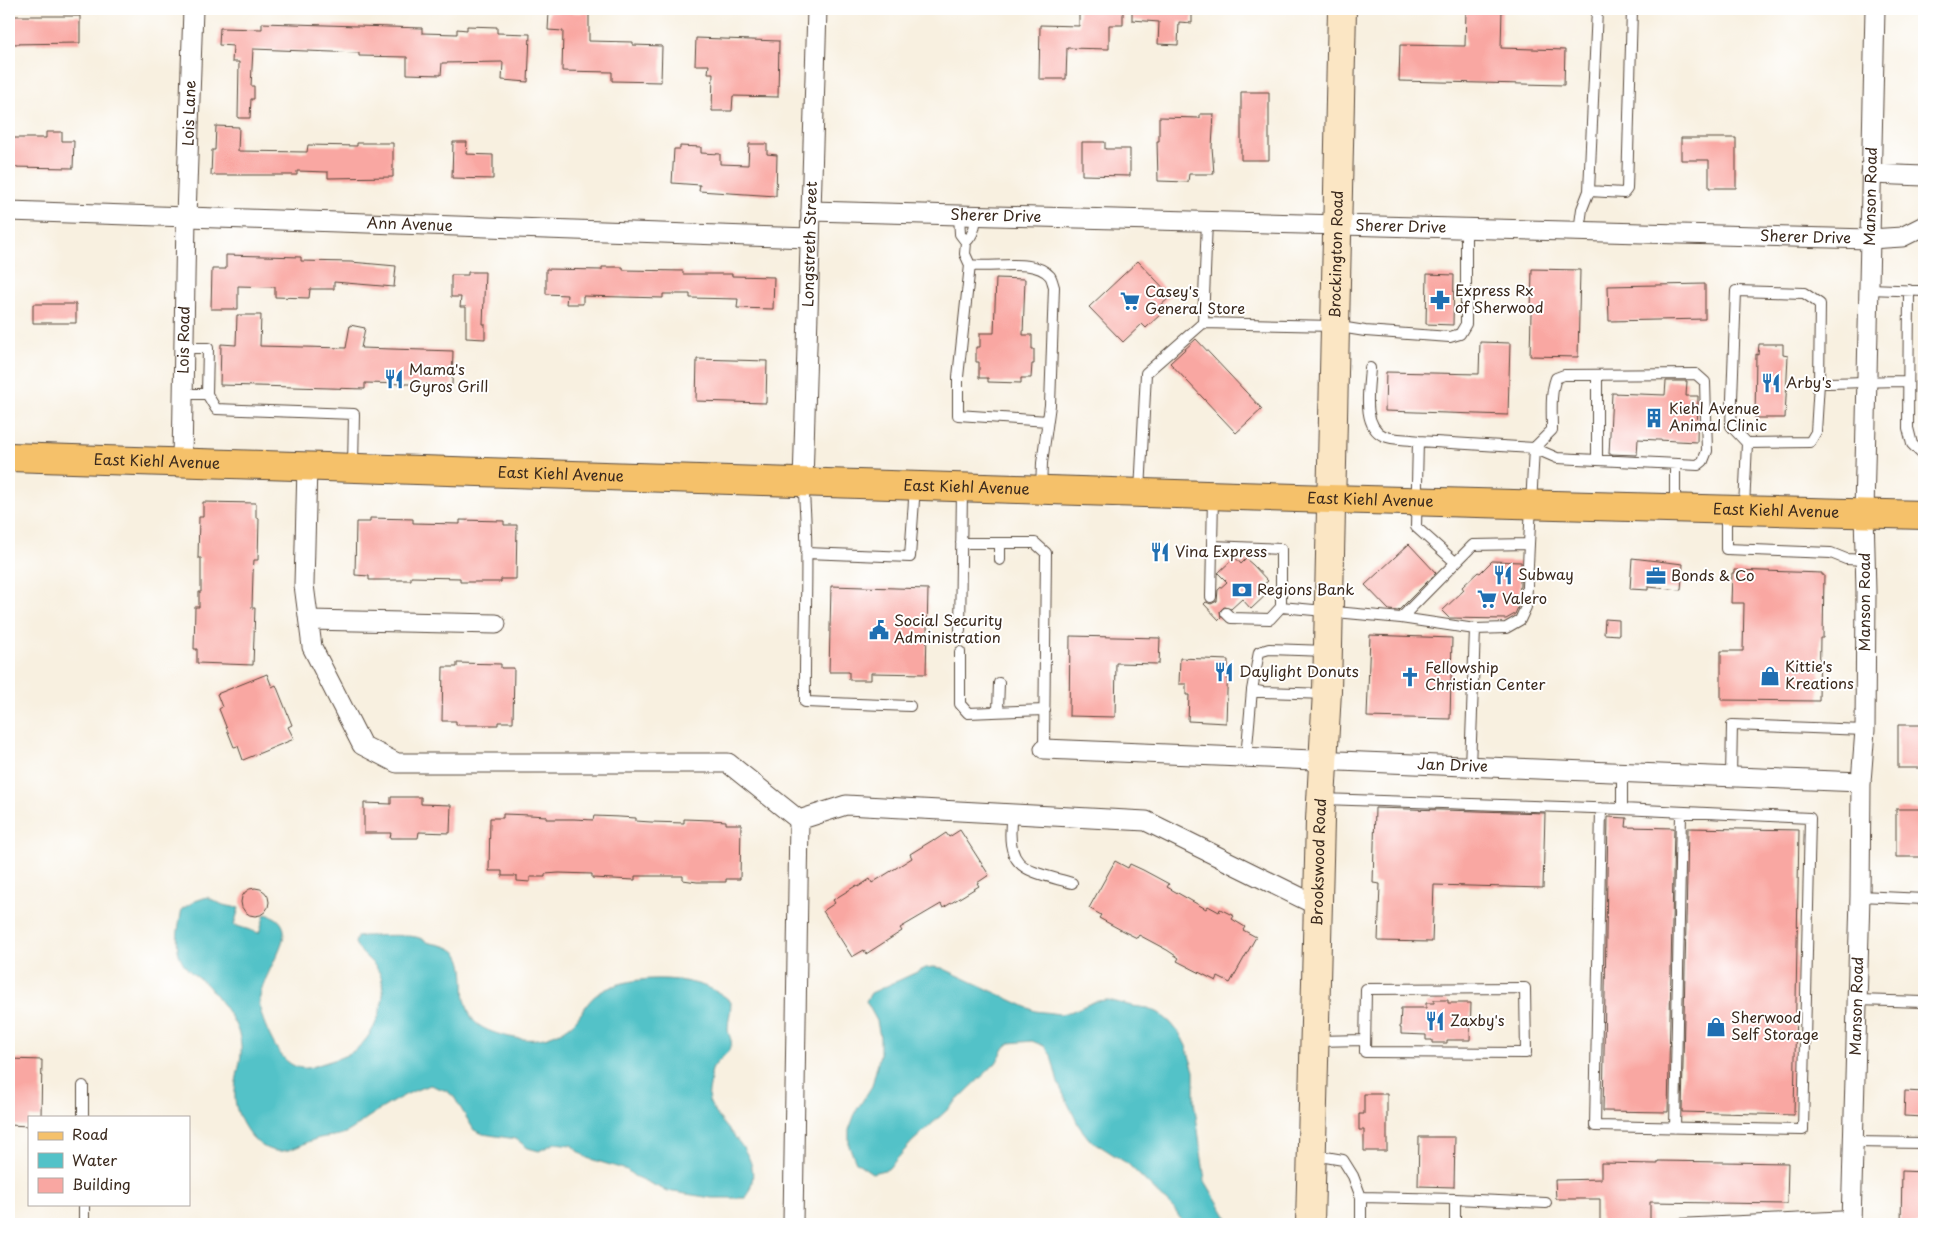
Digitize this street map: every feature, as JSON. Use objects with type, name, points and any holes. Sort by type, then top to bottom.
[{"type":"main road","name":"Brockington Road","points":[[1330,499],[1342,9]]},
{"type":"main road","name":"East Kiehl Avenue","points":[[9,457],[1330,499],[1924,515]]},
{"type":"main road","name":"Brookswood Road","points":[[1310,1224],[1321,799],[1327,694],[1330,499]]},
{"type":"street","name":"Lois Lane","points":[[186,217],[193,9]]},
{"type":"street","name":"Longstreth Street","points":[[803,482],[817,9]]},
{"type":"street","name":"Manson Road","points":[[1851,1220],[1860,896],[1861,782],[1864,730],[1864,513],[1875,9]]},
{"type":"street","points":[[1871,174],[1924,176]]},
{"type":"street","name":"Ann Avenue","points":[[9,211],[810,238]]},
{"type":"street","name":"Sherer Drive","points":[[811,211],[1870,239],[1902,237],[1924,226]]},
{"type":"street","name":"Lois Road","points":[[182,462],[186,217]]},
{"type":"street","points":[[307,466],[304,585],[312,647],[362,745],[397,763],[728,763],[799,820]]},
{"type":"street","points":[[309,620],[496,624]]},
{"type":"street","name":"Jan Drive","points":[[1044,749],[1861,782]]},
{"type":"street","points":[[799,820],[846,805],[1146,821],[1318,906]]},
{"type":"street","points":[[793,1224],[799,820]]},
{"type":"lane","points":[[1579,232],[1582,209],[1589,192],[1597,9]]},
{"type":"lane","points":[[1589,192],[1624,193],[1626,189],[1632,9]]},
{"type":"lane","points":[[966,242],[960,234],[967,215]]},
{"type":"lane","points":[[967,215],[974,231],[966,242],[965,254],[970,265],[958,376],[958,415],[1048,421]]},
{"type":"lane","points":[[1203,323],[1207,222]]},
{"type":"lane","points":[[1140,493],[1146,373],[1203,323],[1334,326],[1365,331],[1450,337],[1460,334],[1466,324],[1466,228]]},
{"type":"lane","points":[[970,265],[978,267],[1020,265],[1039,268],[1050,276],[1054,287],[1048,421],[1042,463],[1041,490]]},
{"type":"lane","points":[[1869,289],[1924,291]]},
{"type":"lane","points":[[1909,290],[1908,428],[1912,444],[1924,456]]},
{"type":"lane","points":[[1736,291],[1804,293],[1820,304],[1816,432],[1810,442],[1747,443],[1731,426],[1736,291]]},
{"type":"lane","points":[[184,348],[208,348],[207,394],[216,409],[354,414],[353,468]]},
{"type":"lane","points":[[1281,608],[1401,618],[1475,629],[1506,628],[1520,620],[1526,608],[1534,448],[1552,430],[1553,386],[1556,378],[1564,375],[1696,374],[1702,377],[1705,382],[1707,451],[1698,465],[1675,464],[1557,458],[1534,448],[1418,441],[1386,437],[1372,426],[1369,414],[1370,368]]},
{"type":"lane","points":[[1597,460],[1598,375]]},
{"type":"lane","points":[[1819,383],[1850,383],[1867,380],[1908,381]]},
{"type":"lane","points":[[183,394],[207,394]]},
{"type":"lane","points":[[1418,441],[1416,527],[1455,562]]},
{"type":"lane","points":[[1747,443],[1726,549],[1831,553],[1846,559],[1865,560]]},
{"type":"lane","points":[[1675,464],[1675,508]]},
{"type":"lane","points":[[803,482],[807,524],[805,702],[910,706]]},
{"type":"lane","points":[[806,553],[910,557],[915,485]]},
{"type":"lane","points":[[960,631],[962,487]]},
{"type":"lane","points":[[1212,597],[1213,495]]},
{"type":"lane","points":[[961,543],[1035,543],[1046,553],[1044,749]]},
{"type":"lane","points":[[1000,543],[1000,560]]},
{"type":"lane","points":[[1401,618],[1473,544],[1528,544]]},
{"type":"lane","points":[[1212,546],[1281,549],[1281,608],[1270,619],[1231,618],[1226,613]]},
{"type":"lane","points":[[1470,767],[1475,629]]},
{"type":"lane","points":[[1246,758],[1252,690],[1259,652],[1270,649],[1328,651]]},
{"type":"lane","points":[[960,652],[960,704],[968,712],[1045,710]]},
{"type":"lane","points":[[998,682],[998,710]]},
{"type":"lane","points":[[1252,690],[1327,694]]},
{"type":"lane","points":[[1731,777],[1732,725],[1864,730]]},
{"type":"lane","points":[[1622,773],[1622,809]]},
{"type":"lane","points":[[1321,799],[1601,808],[1810,818],[1803,1130],[1595,1126],[1601,808]]},
{"type":"lane","points":[[1675,1128],[1681,812]]},
{"type":"lane","points":[[1012,814],[1010,828],[1011,844],[1015,859],[1023,867],[1072,884]]},
{"type":"lane","points":[[1860,896],[1924,899]]},
{"type":"lane","points":[[1525,988],[1526,1053],[1365,1052],[1365,1040],[1366,989],[1525,988]]},
{"type":"lane","points":[[1857,1000],[1924,1002]]},
{"type":"lane","points":[[1315,1040],[1365,1040]]},
{"type":"lane","points":[[83,1086],[83,1116]]},
{"type":"lane","points":[[1853,1142],[1924,1143]]},
{"type":"lane","points":[[1312,1155],[1344,1160],[1361,1197],[1360,1224]]},
{"type":"lane","points":[[1361,1197],[1546,1203]]},
{"type":"lane","points":[[1455,1199],[1455,1224]]},
{"type":"lane","points":[[84,1206],[84,1224]]},
{"type":"lane","points":[[1677,1224],[1851,1220]]},
{"type":"water","points":[[207,897],[223,905],[239,908],[234,925],[259,933],[265,914],[274,917],[281,924],[284,936],[265,981],[260,997],[260,1006],[265,1025],[278,1050],[291,1064],[302,1068],[331,1061],[352,1052],[368,1037],[379,1016],[382,1005],[382,982],[374,964],[360,951],[355,943],[357,937],[410,936],[452,949],[461,959],[465,999],[474,1021],[488,1030],[514,1038],[537,1039],[559,1032],[574,1023],[589,1002],[599,993],[613,986],[629,982],[648,979],[686,981],[719,993],[731,1002],[728,1029],[731,1047],[712,1070],[709,1101],[749,1158],[752,1170],[752,1183],[745,1198],[712,1198],[667,1191],[634,1176],[627,1170],[587,1158],[571,1145],[555,1143],[539,1151],[528,1148],[516,1139],[483,1134],[474,1130],[454,1097],[447,1091],[430,1085],[397,1099],[342,1134],[316,1139],[286,1151],[276,1151],[262,1146],[245,1128],[236,1106],[235,1095],[241,1046],[235,1024],[227,1010],[209,987],[185,966],[179,954],[177,943],[182,909],[195,901]]},
{"type":"water","points":[[926,968],[942,968],[1035,1011],[1060,1014],[1070,1012],[1096,1001],[1108,1000],[1148,1008],[1159,1013],[1170,1022],[1180,1034],[1186,1046],[1194,1071],[1194,1101],[1205,1181],[1231,1224],[1184,1224],[1174,1209],[1128,1164],[1089,1139],[1079,1126],[1058,1083],[1051,1055],[1044,1046],[1032,1041],[1010,1043],[1005,1047],[996,1063],[912,1142],[888,1169],[872,1173],[856,1162],[849,1146],[849,1130],[856,1111],[872,1086],[880,1054],[880,1037],[877,1021],[866,1001],[871,993]]},
{"type":"building","points":[[1079,9],[1123,9],[1123,25],[1109,25],[1109,49],[1067,48],[1066,79],[1039,79],[1040,25],[1079,26]]},
{"type":"building","points":[[1132,9],[1192,9],[1192,23],[1179,22],[1178,45],[1158,44],[1159,22],[1132,20]]},
{"type":"building","points":[[1466,9],[1502,9],[1501,48],[1565,50],[1564,85],[1399,81],[1400,45],[1465,46]]},
{"type":"building","points":[[549,12],[589,13],[589,41],[633,42],[633,45],[662,46],[661,82],[612,81],[612,72],[562,71],[563,31],[548,30]]},
{"type":"building","points":[[9,16],[80,16],[80,43],[9,44]]},
{"type":"building","points":[[262,23],[422,28],[422,33],[457,34],[457,29],[467,30],[467,26],[497,27],[497,33],[530,34],[528,82],[502,80],[503,62],[442,63],[441,75],[407,74],[407,57],[359,56],[359,53],[253,49],[251,86],[254,86],[254,99],[251,99],[250,118],[238,118],[239,62],[232,62],[233,46],[219,45],[220,28],[262,29]]},
{"type":"building","points":[[696,38],[779,41],[778,97],[733,96],[732,111],[712,111],[713,73],[708,73],[709,65],[695,65]]},
{"type":"building","points":[[1241,92],[1269,92],[1269,160],[1241,160]]},
{"type":"building","points":[[1200,114],[1214,114],[1212,147],[1214,174],[1189,174],[1188,182],[1158,181],[1157,141],[1159,141],[1159,117],[1200,118]]},
{"type":"building","points":[[216,126],[239,127],[238,151],[307,152],[308,145],[357,146],[357,143],[393,143],[393,177],[328,178],[328,172],[297,171],[297,175],[211,175],[212,150],[215,150]]},
{"type":"building","points":[[46,132],[62,132],[62,141],[74,141],[73,168],[9,167],[9,138],[46,138]]},
{"type":"building","points":[[1681,138],[1736,138],[1736,188],[1709,188],[1709,160],[1681,160]]},
{"type":"building","points":[[453,142],[467,142],[466,154],[493,155],[493,179],[452,178]]},
{"type":"building","points":[[1082,142],[1105,142],[1105,149],[1130,149],[1130,176],[1082,175]]},
{"type":"building","points":[[749,144],[767,144],[767,154],[777,155],[776,196],[699,191],[700,185],[672,183],[674,149],[680,149],[680,146],[701,147],[701,153],[720,154],[720,164],[748,165]]},
{"type":"building","points":[[226,255],[301,257],[301,261],[351,262],[396,266],[394,287],[334,282],[334,289],[310,289],[309,298],[275,297],[275,287],[238,286],[238,309],[211,309],[212,269],[226,269]]},
{"type":"building","name":"Casey's General Store","points":[[1138,261],[1171,296],[1158,308],[1162,313],[1146,328],[1142,324],[1123,342],[1089,307]]},
{"type":"building","points":[[602,267],[623,267],[623,270],[683,271],[683,274],[732,274],[732,276],[774,277],[773,309],[737,308],[738,299],[690,298],[690,294],[663,294],[663,298],[583,296],[583,304],[566,304],[567,295],[546,294],[546,269],[602,270]]},
{"type":"building","points":[[1532,269],[1580,270],[1578,357],[1530,356]]},
{"type":"building","points":[[468,272],[485,272],[483,324],[485,324],[485,339],[466,338],[466,307],[460,307],[461,297],[451,297],[451,275],[468,275]]},
{"type":"building","name":"Express Rx of Sherwood","points":[[1427,274],[1454,275],[1453,325],[1426,324]]},
{"type":"building","points":[[996,278],[1025,279],[1023,335],[1032,335],[1034,364],[1032,364],[1031,378],[1021,378],[1021,383],[988,382],[988,378],[979,378],[979,362],[976,362],[976,347],[980,347],[980,333],[994,333]]},
{"type":"building","points":[[1705,284],[1705,319],[1609,321],[1608,286]]},
{"type":"building","points":[[33,304],[76,304],[76,323],[33,323]]},
{"type":"building","points":[[237,315],[261,315],[260,346],[346,348],[350,325],[365,328],[361,348],[453,351],[452,385],[365,383],[365,389],[220,385],[221,344],[236,345]]},
{"type":"building","points":[[1196,339],[1262,409],[1236,433],[1170,363]]},
{"type":"building","points":[[1480,342],[1510,343],[1508,415],[1385,411],[1386,372],[1479,374]]},
{"type":"building","name":"Arby's","points":[[1759,344],[1783,344],[1783,355],[1788,356],[1785,418],[1755,418],[1756,354],[1758,355]]},
{"type":"building","points":[[697,359],[767,361],[766,403],[696,401]]},
{"type":"building","name":"Kiehl Avenue Animal Clinic","points":[[1666,381],[1687,381],[1686,396],[1698,396],[1697,442],[1638,439],[1637,455],[1609,454],[1612,393],[1665,395]]},
{"type":"building","points":[[203,502],[256,503],[256,518],[259,518],[258,560],[254,560],[253,574],[252,608],[255,608],[253,665],[197,663],[197,649],[194,649],[195,607],[199,607],[199,592],[201,592],[201,558],[198,558],[199,517],[203,517]]},
{"type":"building","points":[[370,518],[413,519],[413,523],[460,524],[460,520],[504,521],[504,525],[517,525],[516,579],[501,579],[501,582],[460,582],[460,578],[411,577],[411,580],[369,580],[369,576],[355,575],[356,522],[370,522]]},
{"type":"building","points":[[1409,544],[1436,573],[1398,611],[1389,610],[1365,585]]},
{"type":"building","name":"Regions Bank","points":[[1235,557],[1241,564],[1246,559],[1268,581],[1262,586],[1268,593],[1251,609],[1242,599],[1231,609],[1224,607],[1220,611],[1221,618],[1219,620],[1204,604],[1206,602],[1211,604],[1217,601],[1218,590],[1227,582],[1218,573]]},
{"type":"building","name":"Bonds & Co","points":[[1632,558],[1683,564],[1681,590],[1648,587],[1648,590],[1630,589]]},
{"type":"building","name":"Valero","points":[[1492,561],[1521,562],[1519,605],[1515,614],[1506,619],[1449,618],[1442,611],[1464,590],[1462,587]]},
{"type":"building","points":[[1734,570],[1822,573],[1824,575],[1819,701],[1721,700],[1721,651],[1743,651],[1744,603],[1731,603],[1732,573],[1734,573]]},
{"type":"building","name":"Social Security Administration","points":[[831,586],[928,589],[926,674],[871,673],[871,680],[849,680],[849,672],[829,672]]},
{"type":"building","points":[[1605,619],[1619,620],[1619,635],[1604,634]]},
{"type":"building","name":"Fellowship Christian Center","points":[[1370,635],[1452,638],[1450,719],[1367,717]]},
{"type":"building","points":[[1070,636],[1160,638],[1159,664],[1116,663],[1115,717],[1069,716]]},
{"type":"building","points":[[1180,658],[1228,660],[1226,723],[1188,721],[1189,695],[1186,695],[1186,684],[1179,684]]},
{"type":"building","points":[[457,663],[501,664],[501,668],[514,668],[513,722],[498,722],[498,725],[456,725],[456,721],[442,721],[443,667],[457,667]]},
{"type":"building","points":[[267,674],[272,687],[276,685],[292,725],[288,727],[294,739],[243,760],[238,746],[234,747],[219,709],[222,707],[217,694]]},
{"type":"building","points":[[1898,725],[1924,725],[1924,768],[1898,768]]},
{"type":"building","points":[[391,797],[421,797],[421,804],[451,805],[450,833],[419,832],[418,838],[390,838],[391,833],[364,833],[364,803],[391,804]]},
{"type":"building","points":[[1375,808],[1545,813],[1543,888],[1434,885],[1432,942],[1378,941],[1380,884],[1373,883]]},
{"type":"building","points":[[1896,809],[1924,809],[1924,857],[1896,857]]},
{"type":"building","points":[[503,814],[546,816],[546,819],[593,820],[594,816],[636,818],[636,821],[651,822],[684,823],[684,819],[726,821],[726,824],[741,824],[740,879],[726,879],[726,882],[697,882],[683,880],[683,876],[635,876],[635,880],[592,878],[592,874],[559,873],[545,874],[545,877],[530,877],[530,882],[517,881],[517,876],[502,876],[502,871],[489,871],[490,818],[503,818]]},
{"type":"building","points":[[1608,817],[1627,818],[1626,827],[1674,828],[1668,1112],[1603,1111]]},
{"type":"building","points":[[1688,828],[1799,830],[1794,1115],[1682,1112]]},
{"type":"building","points":[[960,830],[989,875],[977,883],[979,886],[943,908],[941,904],[900,928],[902,931],[866,954],[864,950],[852,957],[823,911],[835,903],[833,900],[870,879],[872,883],[912,858],[910,854],[933,840],[946,833],[949,837]]},
{"type":"building","points":[[1115,861],[1128,868],[1130,864],[1143,870],[1169,884],[1167,887],[1206,909],[1208,906],[1219,912],[1220,909],[1234,916],[1232,919],[1245,927],[1243,930],[1256,937],[1230,983],[1218,977],[1216,981],[1177,961],[1179,958],[1167,950],[1139,935],[1137,938],[1123,931],[1099,918],[1101,915],[1089,908]]},
{"type":"building","points":[[255,888],[265,892],[269,902],[265,912],[255,916],[245,912],[241,902],[245,892]]},
{"type":"building","name":"Zaxby's","points":[[1434,1000],[1448,1000],[1448,1003],[1471,1003],[1470,1040],[1447,1040],[1447,1043],[1432,1043],[1432,1040],[1426,1040],[1426,1035],[1401,1034],[1401,1008],[1426,1008],[1426,1003],[1434,1003]]},
{"type":"building","points":[[9,1059],[42,1060],[41,1116],[28,1116],[28,1126],[9,1125]]},
{"type":"building","points":[[1905,1091],[1924,1092],[1924,1117],[1904,1116]]},
{"type":"building","points":[[1364,1094],[1387,1094],[1387,1151],[1364,1151],[1364,1130],[1359,1130],[1359,1114],[1364,1114]]},
{"type":"building","points":[[1419,1137],[1455,1137],[1454,1187],[1418,1186]]},
{"type":"building","points":[[1658,1161],[1788,1163],[1787,1204],[1650,1202],[1650,1224],[1600,1224],[1600,1199],[1556,1199],[1555,1180],[1601,1179],[1601,1163],[1658,1164]]},
{"type":"building","points":[[1902,1171],[1924,1172],[1924,1224],[1901,1224]]},
{"type":"place","name":"Express Rx of Sherwood","points":[[1440,300]]},
{"type":"place","name":"Casey's General Store","points":[[1130,301]]},
{"type":"place","name":"Mama's Gyros Grill","points":[[394,379]]},
{"type":"place","name":"Arby's","points":[[1771,383]]},
{"type":"place","name":"Kiehl Avenue Animal Clinic","points":[[1654,418]]},
{"type":"place","name":"Vina Express","points":[[1160,552]]},
{"type":"place","name":"Subway","points":[[1503,575]]},
{"type":"place","name":"Bonds & Co","points":[[1656,576]]},
{"type":"place","name":"Regions Bank","points":[[1242,590]]},
{"type":"place","name":"Valero","points":[[1487,599]]},
{"type":"place","name":"Social Security Administration","points":[[879,630]]},
{"type":"place","name":"Daylight Donuts","points":[[1224,672]]},
{"type":"place","name":"Kittie's Kreations","points":[[1770,676]]},
{"type":"place","name":"Fellowship Christian Center","points":[[1410,677]]},
{"type":"place","name":"Zaxby's","points":[[1435,1021]]},
{"type":"place","name":"Sherwood Self Storage","points":[[1716,1027]]}]
